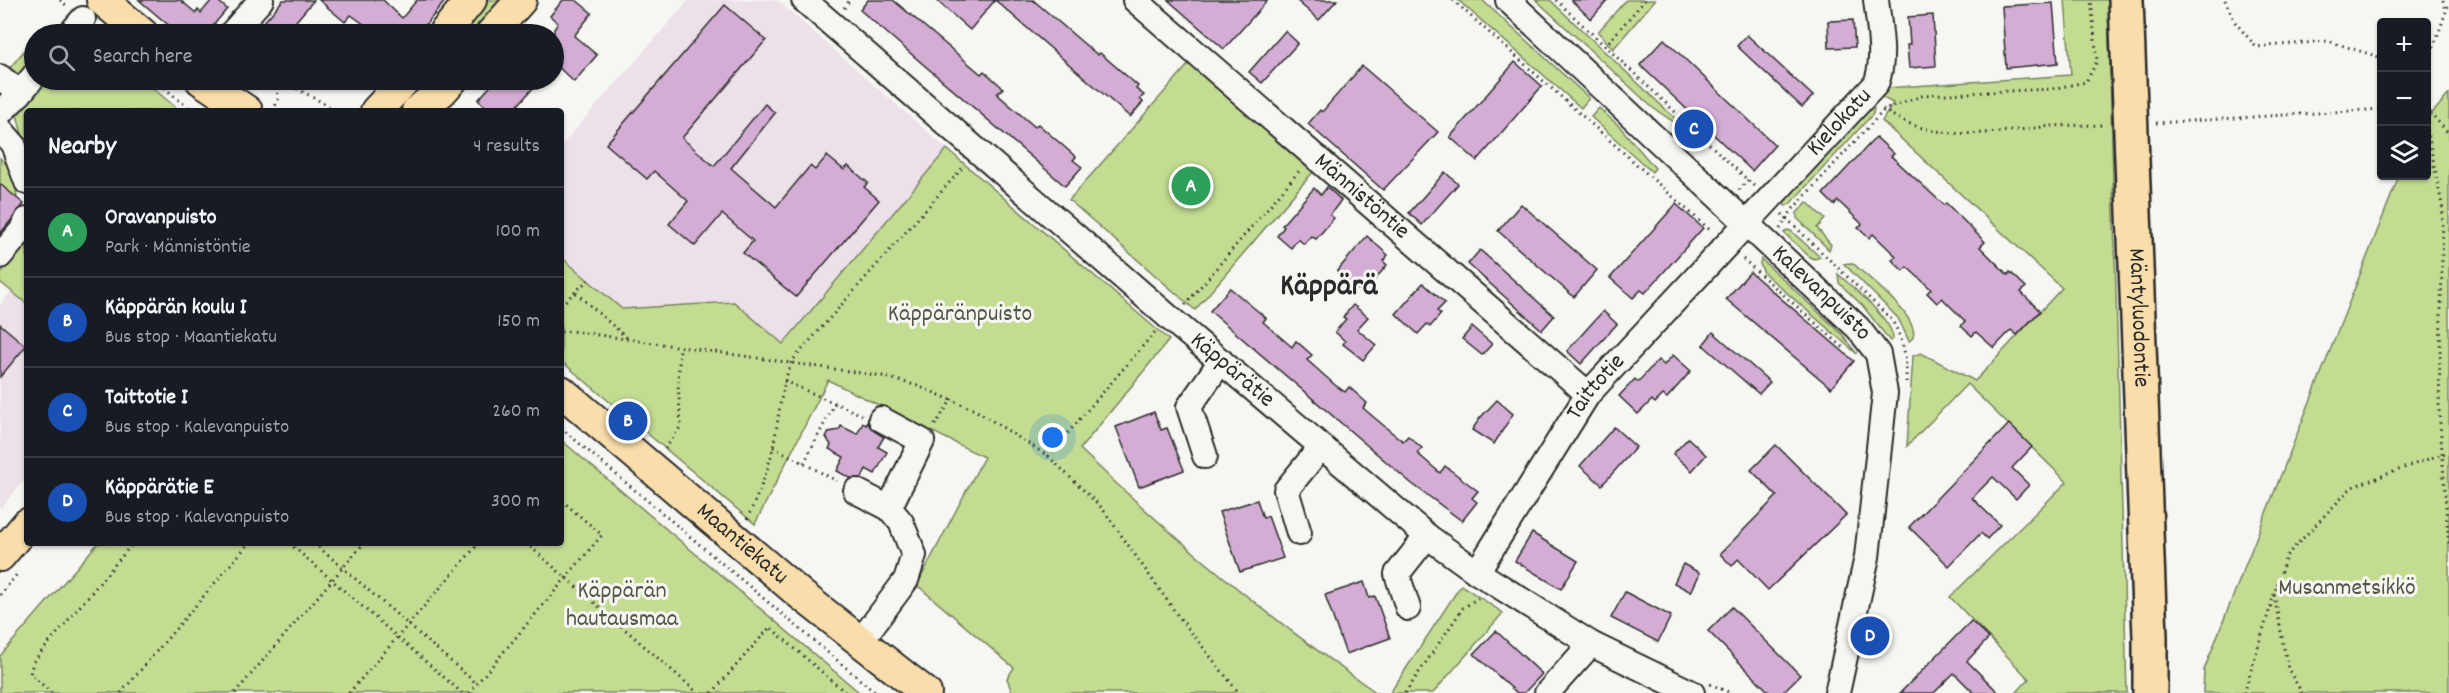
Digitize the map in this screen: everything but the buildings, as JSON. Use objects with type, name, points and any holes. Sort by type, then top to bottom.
[{"type":"highway","name":"Mäntyluodontie","points":[[2127,0],[2150,637],[2150,693]]},
{"type":"highway","name":"Mäntyluodontie","points":[[2150,637],[2155,693]]},
{"type":"main road","points":[[451,24],[471,0]]},
{"type":"main road","points":[[500,24],[521,0]]},
{"type":"main road","points":[[85,18],[107,24]]},
{"type":"main road","points":[[204,90],[222,108]]},
{"type":"main road","points":[[216,90],[243,108]]},
{"type":"main road","points":[[379,108],[396,90]]},
{"type":"main road","points":[[421,108],[443,90]]},
{"type":"main road","name":"Maantiekatu","points":[[564,394],[800,594],[926,693]]},
{"type":"main road","points":[[0,556],[24,528]]},
{"type":"street","points":[[240,24],[261,0]]},
{"type":"street","name":"Männistöntie","points":[[1136,0],[1588,394]]},
{"type":"street","name":"Kalevanpuisto","points":[[1508,0],[1858,328],[1878,354],[1886,393],[1867,557],[1837,693]]},
{"type":"street","name":"Kielokatu","points":[[1746,225],[1876,103],[1876,84],[1881,73],[1876,0]]},
{"type":"street","name":"Käppärätie","points":[[819,5],[977,151],[1480,583],[1591,644],[1692,693]]},
{"type":"street","points":[[0,77],[24,84]]},
{"type":"street","points":[[0,113],[24,88]]},
{"type":"street","points":[[0,129],[13,144],[24,174]]},
{"type":"street","name":"Taittotie","points":[[1480,583],[1588,394],[1746,225]]},
{"type":"street","points":[[0,256],[24,227]]},
{"type":"street","points":[[1206,456],[1189,407],[1221,361]]},
{"type":"street","points":[[881,419],[922,441],[889,508]]},
{"type":"street","points":[[1299,533],[1286,490],[1321,447]]},
{"type":"street","points":[[856,491],[889,508],[901,522],[914,555],[906,580],[860,642]]},
{"type":"street","points":[[1408,608],[1397,574],[1427,536]]},
{"type":"street","points":[[1547,693],[1591,644]]},
{"type":"path","points":[[1453,0],[1847,350]]},
{"type":"path","points":[[1556,0],[1891,319],[1901,336],[1904,348],[1906,391]]},
{"type":"path","points":[[1605,46],[1646,0]]},
{"type":"path","points":[[1749,264],[1788,220],[1792,210],[1876,103],[1924,95],[2051,89],[2086,82],[2097,61],[2091,0]]},
{"type":"path","points":[[2225,0],[2235,22],[2256,47],[2328,41],[2377,56]]},
{"type":"path","points":[[2443,0],[2445,12]]},
{"type":"path","points":[[2428,72],[2449,3]]},
{"type":"path","points":[[167,90],[188,108]]},
{"type":"path","points":[[274,108],[278,90]]},
{"type":"path","points":[[298,90],[332,108]]},
{"type":"path","points":[[1876,103],[1913,126],[1944,134],[1994,133],[2047,126],[2115,125]]},
{"type":"path","points":[[2147,124],[2377,109]]},
{"type":"path","points":[[2431,113],[2449,134]]},
{"type":"path","points":[[2427,126],[2443,210],[2439,409],[2449,548]]},
{"type":"path","points":[[746,521],[763,486],[773,447],[784,381],[792,362],[977,151]]},
{"type":"path","points":[[564,303],[588,280]]},
{"type":"path","points":[[576,293],[628,339]]},
{"type":"path","points":[[663,451],[681,426],[678,384],[680,348]]},
{"type":"path","points":[[784,381],[870,419],[881,419]]},
{"type":"path","points":[[922,441],[952,399]]},
{"type":"path","points":[[804,463],[835,404]]},
{"type":"path","points":[[564,431],[876,693]]},
{"type":"path","points":[[773,447],[856,491]]},
{"type":"path","points":[[2244,693],[2286,556],[2352,487],[2442,454],[2449,454]]},
{"type":"path","points":[[469,693],[602,535],[564,503]]},
{"type":"path","points":[[52,693],[30,675],[33,662],[130,546]]},
{"type":"path","points":[[121,693],[246,546]]},
{"type":"path","points":[[293,546],[462,693]]},
{"type":"path","points":[[317,546],[477,684]]},
{"type":"path","points":[[236,693],[361,546]]},
{"type":"path","points":[[349,693],[476,546]]},
{"type":"path","points":[[529,546],[698,693]]},
{"type":"path","points":[[1405,693],[1480,583]]},
{"type":"path","points":[[2274,593],[2288,669],[2302,693]]},
{"type":"path","points":[[712,693],[770,627],[846,693]]},
{"type":"shaded area","points":[[689,0],[777,0],[947,149],[783,344],[734,302],[622,309],[564,260],[564,143]]},
{"type":"shaded area","points":[[11,291],[24,302],[24,481],[0,509],[0,305]]},
{"type":"green space","points":[[484,0],[509,0],[489,24],[464,24]]},
{"type":"green space","points":[[1458,0],[1482,0],[1589,98],[1581,108]]},
{"type":"green space","points":[[1536,0],[1550,0],[1679,122],[1677,124],[1653,108]]},
{"type":"green space","points":[[1626,0],[1655,0],[1613,49],[1598,32]]},
{"type":"green space","points":[[2065,0],[2108,0],[2127,693],[2016,693],[2029,679],[1950,597],[2067,482],[1967,384],[1907,446],[1913,356],[1921,353],[1975,381],[2062,288],[1882,121],[1893,103],[1879,96],[1886,88],[2071,75]]},
{"type":"green space","points":[[24,51],[24,74],[14,73],[9,69]]},
{"type":"green space","points":[[1189,64],[1313,172],[1195,310],[1069,200]]},
{"type":"green space","points":[[37,90],[155,90],[176,108],[24,108],[24,142],[17,115]]},
{"type":"green space","name":"Musanmetsikkö","points":[[2449,94],[2449,693],[2203,693],[2204,670],[2397,180],[2431,180],[2431,114]]},
{"type":"green space","points":[[1871,105],[1874,109],[1873,114],[1790,204],[1786,206],[1783,204],[1799,182]]},
{"type":"green space","points":[[1599,108],[1620,127],[1655,168],[1652,172],[1591,117]]},
{"type":"green space","name":"Käppäränpuisto","points":[[947,149],[1169,340],[1080,449],[1187,547],[1299,637],[1377,693],[1012,693],[1007,678],[1014,668],[917,585],[984,457],[828,380],[755,524],[564,364],[564,260],[622,309],[734,302],[783,344]]},
{"type":"green space","points":[[0,158],[14,171],[17,199],[0,189]]},
{"type":"green space","points":[[1807,202],[1825,219],[1817,228],[1831,245],[1829,250],[1797,218],[1797,213]]},
{"type":"green space","points":[[1787,230],[1820,257],[1815,259],[1810,257],[1784,233]]},
{"type":"green space","points":[[24,246],[24,302],[0,282],[0,274]]},
{"type":"green space","points":[[1761,259],[1842,334],[1857,354],[1764,273],[1760,264]]},
{"type":"green space","points":[[1844,264],[1855,265],[1902,310],[1913,329],[1913,338],[1909,341],[1898,318]]},
{"type":"green space","points":[[1838,274],[1880,314],[1887,323],[1893,339],[1890,341],[1863,306],[1839,283]]},
{"type":"green space","name":"Käppärän hautausmaa","points":[[564,443],[860,693],[0,693],[0,656],[95,546],[564,546]]},
{"type":"green space","points":[[1461,585],[1503,613],[1433,693],[1390,693]]},
{"type":"place","name":"Taittotie I","points":[[1694,129]]},
{"type":"place","name":"Oravanpuisto","points":[[1191,186]]},
{"type":"place","name":"Käppärän koulu I","points":[[628,421]]},
{"type":"place","name":"Käppärätie E","points":[[1870,636]]},
{"type":"district","name":"Käppärä","points":[[1329,288]]}]
